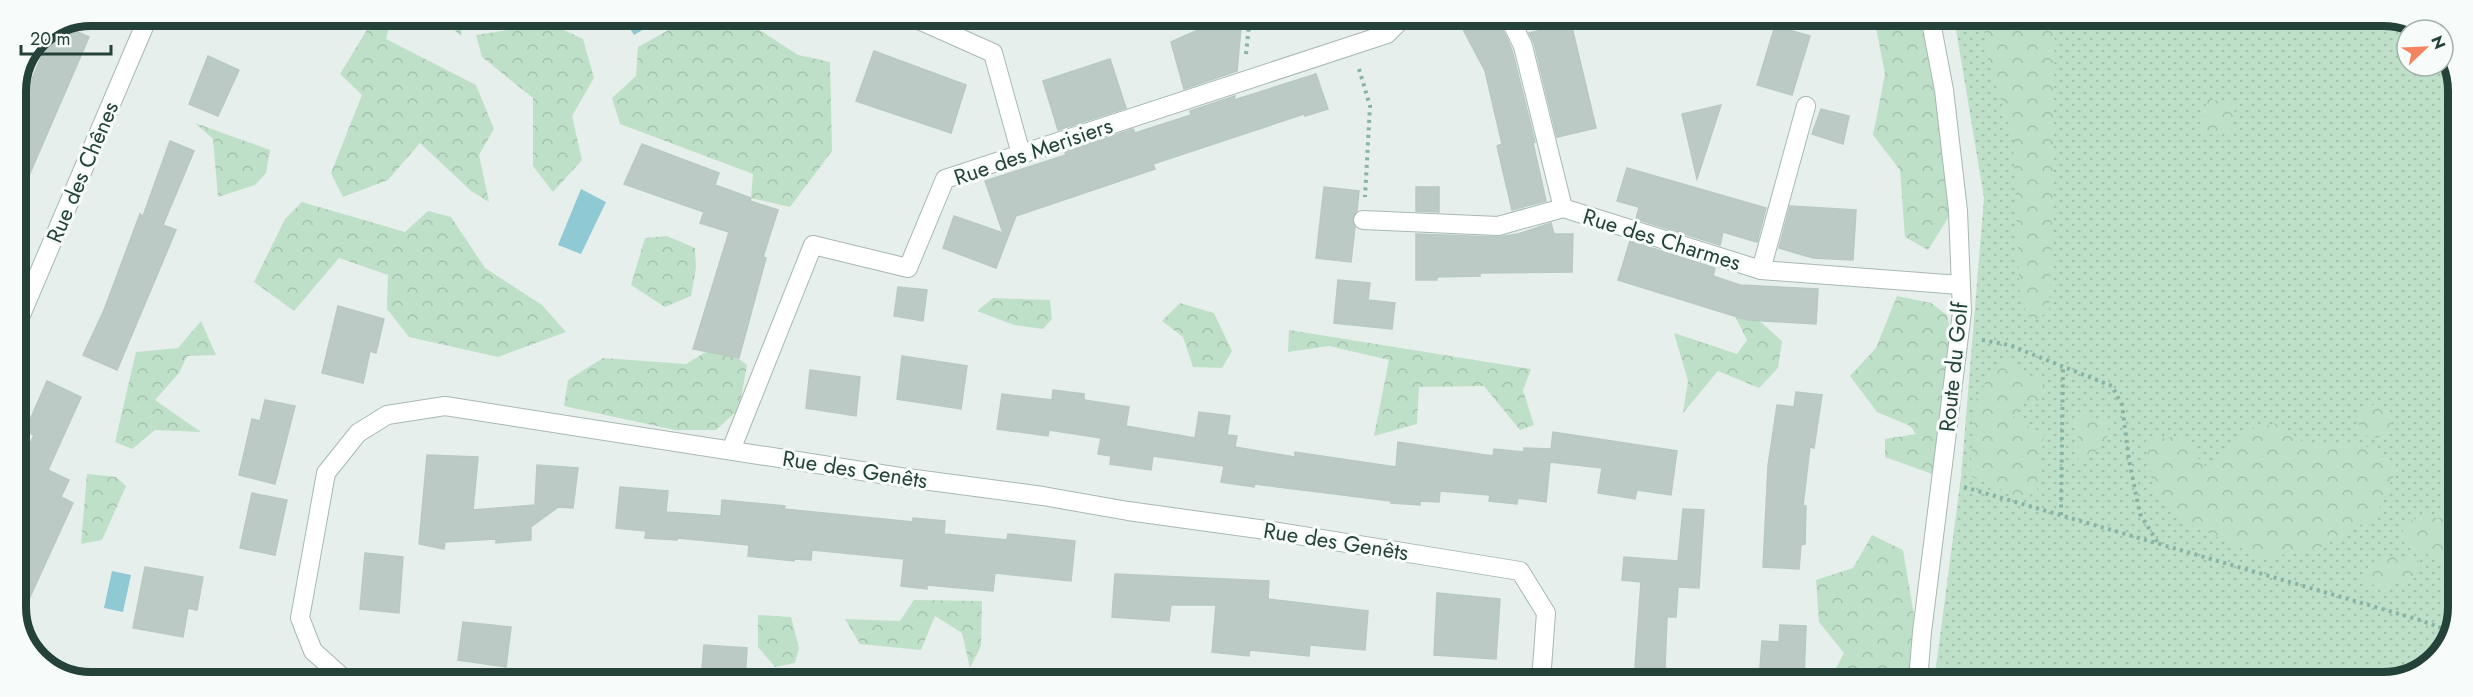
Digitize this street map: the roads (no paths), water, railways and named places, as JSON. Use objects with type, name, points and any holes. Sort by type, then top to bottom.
[{"type":"street","name":"Rue des Chênes","points":[[26,303],[145,25]]},
{"type":"street","points":[[930,25],[993,53],[1021,154]]},
{"type":"street","name":"Rue des Merisiers","points":[[731,450],[813,245],[908,268],[945,179],[1388,34],[1397,25]]},
{"type":"street","name":"Rue des Charmes","points":[[1513,25],[1523,46],[1563,208],[1761,270],[1960,285]]},
{"type":"street","name":"Route du Golf","points":[[1919,672],[1962,312],[1958,211],[1944,90],[1932,25]]},
{"type":"street","points":[[1761,270],[1806,106]]},
{"type":"street","points":[[1363,220],[1498,226],[1563,208]]},
{"type":"street","name":"Rue des Genêts","points":[[336,672],[313,651],[300,618],[326,473],[358,432],[387,415],[445,405],[1520,571],[1546,613],[1542,672]]},
{"type":"water","points":[[628,25],[651,25],[634,35]]},
{"type":"water","points":[[581,189],[606,202],[581,254],[558,245]]},
{"type":"water","points":[[112,571],[131,575],[123,612],[104,608]]}]
